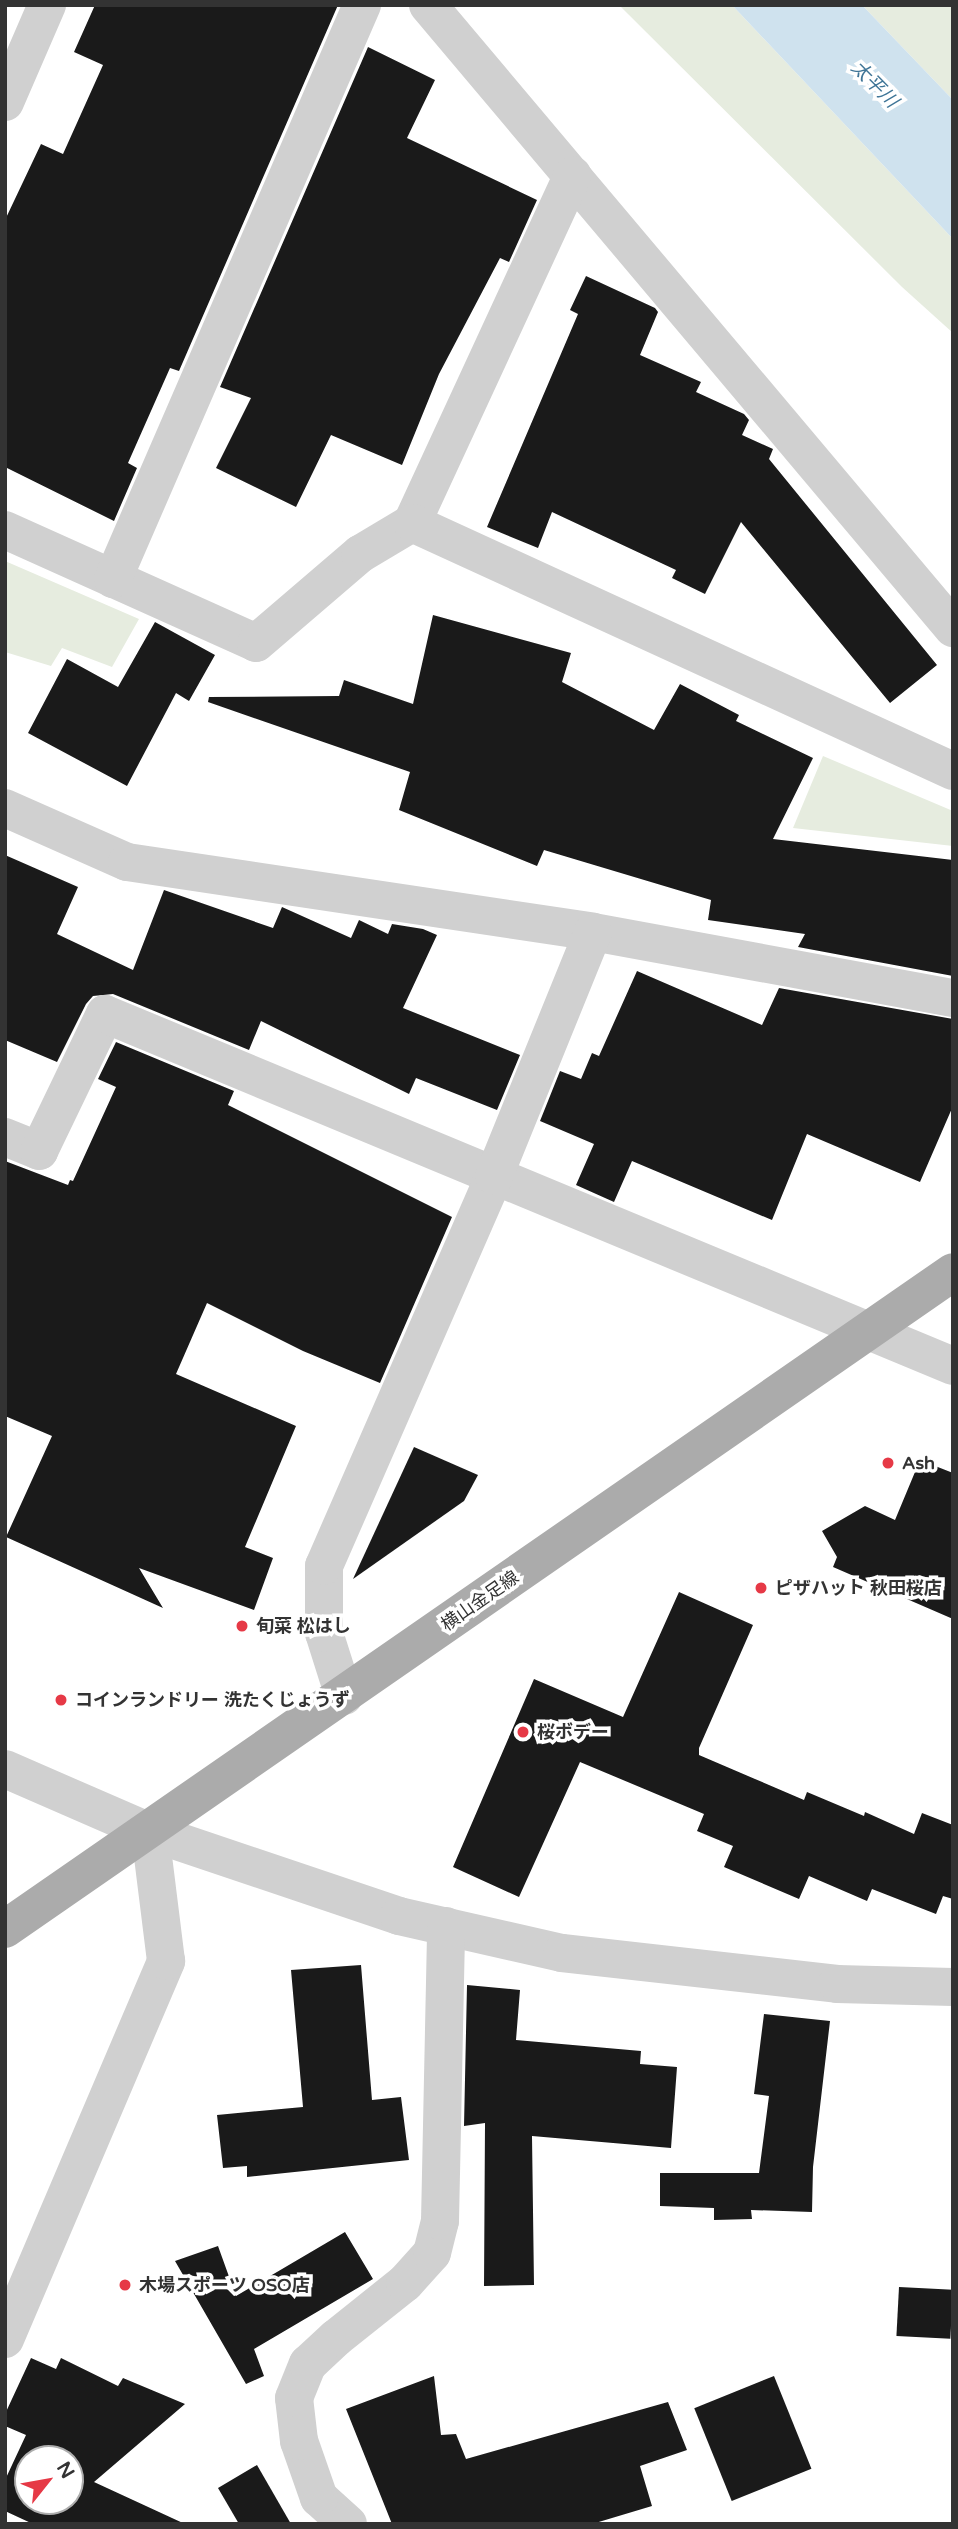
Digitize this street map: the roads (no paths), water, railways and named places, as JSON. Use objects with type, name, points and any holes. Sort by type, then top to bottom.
[{"type":"main road","name":"横山金足線","points":[[5,1930],[150,1832],[953,1272]]},
{"type":"street","points":[[5,102],[47,5]]},
{"type":"street","points":[[113,579],[362,5]]},
{"type":"street","points":[[428,5],[953,628]]},
{"type":"street","points":[[5,530],[256,643],[360,554],[412,523],[573,175]]},
{"type":"street","points":[[412,523],[953,771]]},
{"type":"street","points":[[5,808],[127,863],[593,932],[953,998]]},
{"type":"street","points":[[344,1696],[324,1633],[324,1566],[494,1176],[593,932]]},
{"type":"street","points":[[5,1137],[39,1151],[105,1014],[953,1366]]},
{"type":"street","points":[[5,1769],[150,1832],[399,1916],[562,1953],[837,1984],[953,1987]]},
{"type":"street","points":[[5,2339],[166,1961],[150,1832]]},
{"type":"street","points":[[348,2524],[319,2498],[299,2441],[294,2398],[308,2364],[336,2337],[405,2283],[432,2253],[440,2221],[446,1926]]},
{"type":"water","name":"太平川","points":[[732,5],[862,5],[953,100],[953,239]]},
{"type":"place","name":"Ash","points":[[888,1463]]},
{"type":"place","name":"ピザハット 秋田桜店","points":[[761,1588]]},
{"type":"place","name":"旬菜 松はし","points":[[242,1626]]},
{"type":"place","name":"コインランドリー 洗たくじょうず","points":[[61,1700]]},
{"type":"place","name":"桜ボデー","points":[[523,1732]]},
{"type":"place","name":"木場スポーツ OSO店","points":[[125,2285]]}]
